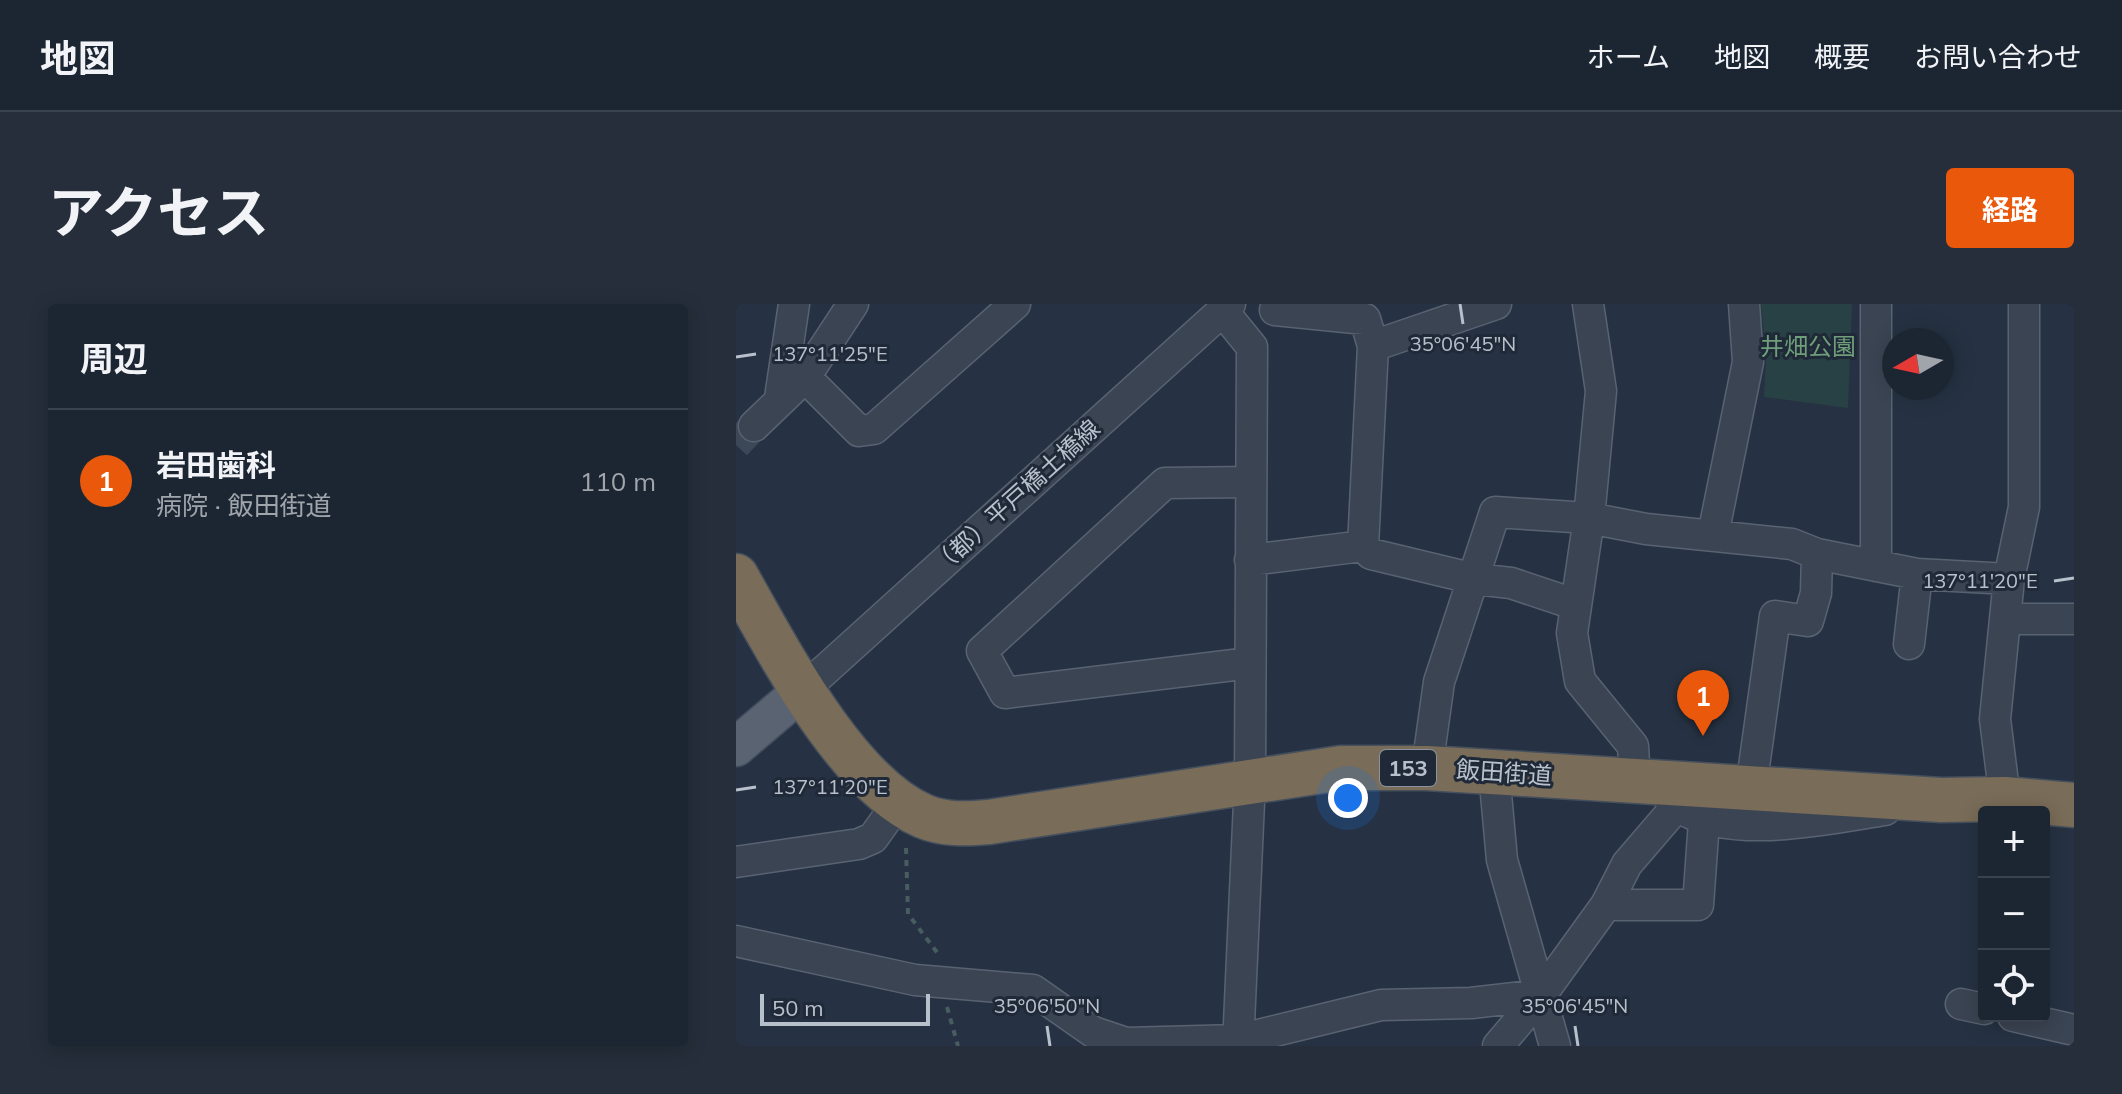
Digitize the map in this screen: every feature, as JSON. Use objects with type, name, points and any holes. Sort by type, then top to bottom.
[{"type":"highway","name":"153","points":[[736,576],[803,690]]},
{"type":"highway","name":"飯田街道","points":[[803,690],[860,768],[922,816],[952,824],[970,824],[1341,768],[1427,768],[1941,800],[2005,799],[2074,805]]},
{"type":"main road","points":[[736,747],[803,690]]},
{"type":"street","points":[[780,398],[794,304]]},
{"type":"street","points":[[754,426],[805,377],[853,304]]},
{"type":"street","points":[[805,377],[859,431],[874,429],[1015,304]]},
{"type":"street","points":[[1373,346],[1496,304]]},
{"type":"street","points":[[1498,1046],[1541,995],[1606,905],[1627,864],[1670,814],[1656,782],[1633,746],[1580,681],[1572,633],[1589,518],[1601,391],[1588,304]]},
{"type":"street","points":[[1713,535],[1748,362],[1744,304]]},
{"type":"street","points":[[1876,304],[1876,566]]},
{"type":"street","points":[[2005,799],[1995,719],[2009,579],[2024,507],[2024,304]]},
{"type":"street","points":[[1226,307],[1252,347],[1250,780],[1238,1043]]},
{"type":"street","name":"（都）平戸橋土橋線","points":[[803,690],[1226,307]]},
{"type":"street","points":[[1275,310],[1365,319],[1373,346],[1363,546],[1371,554],[1475,579],[1511,583],[1574,604]]},
{"type":"street","points":[[1250,663],[1005,693],[982,651],[1165,483],[1251,482]]},
{"type":"street","points":[[1427,768],[1439,682],[1495,512],[1589,518],[1646,529],[1792,544],[1817,554],[1917,574],[2009,579]]},
{"type":"street","points":[[1250,560],[1363,546]]},
{"type":"street","points":[[1751,788],[1775,616],[1808,621],[1816,593],[1817,554]]},
{"type":"street","points":[[1909,644],[1917,574]]},
{"type":"street","points":[[2005,619],[2074,619]]},
{"type":"street","points":[[1494,772],[1502,860],[1555,1046]]},
{"type":"street","points":[[1656,782],[1684,810],[1704,821],[1771,824],[1941,800]]},
{"type":"street","points":[[736,862],[859,844],[873,838],[900,800]]},
{"type":"street","points":[[1606,905],[1698,905],[1704,821]]},
{"type":"street","points":[[736,941],[945,985],[1033,990],[1093,1032],[1126,1043],[1238,1043],[1381,1005],[1471,1003],[1541,995]]},
{"type":"street","points":[[2039,1022],[2074,1030]]},
{"type":"path","points":[[906,848],[908,914],[938,955],[948,1020],[958,1046]]},
{"type":"green space","name":"井畑公園","points":[[1761,304],[1852,304],[1848,408],[1764,397],[1766,358]]},
{"type":"tunnel","points":[[736,445],[754,426]]},
{"type":"place","name":"岩田歯科","points":[[1703,736]]}]
